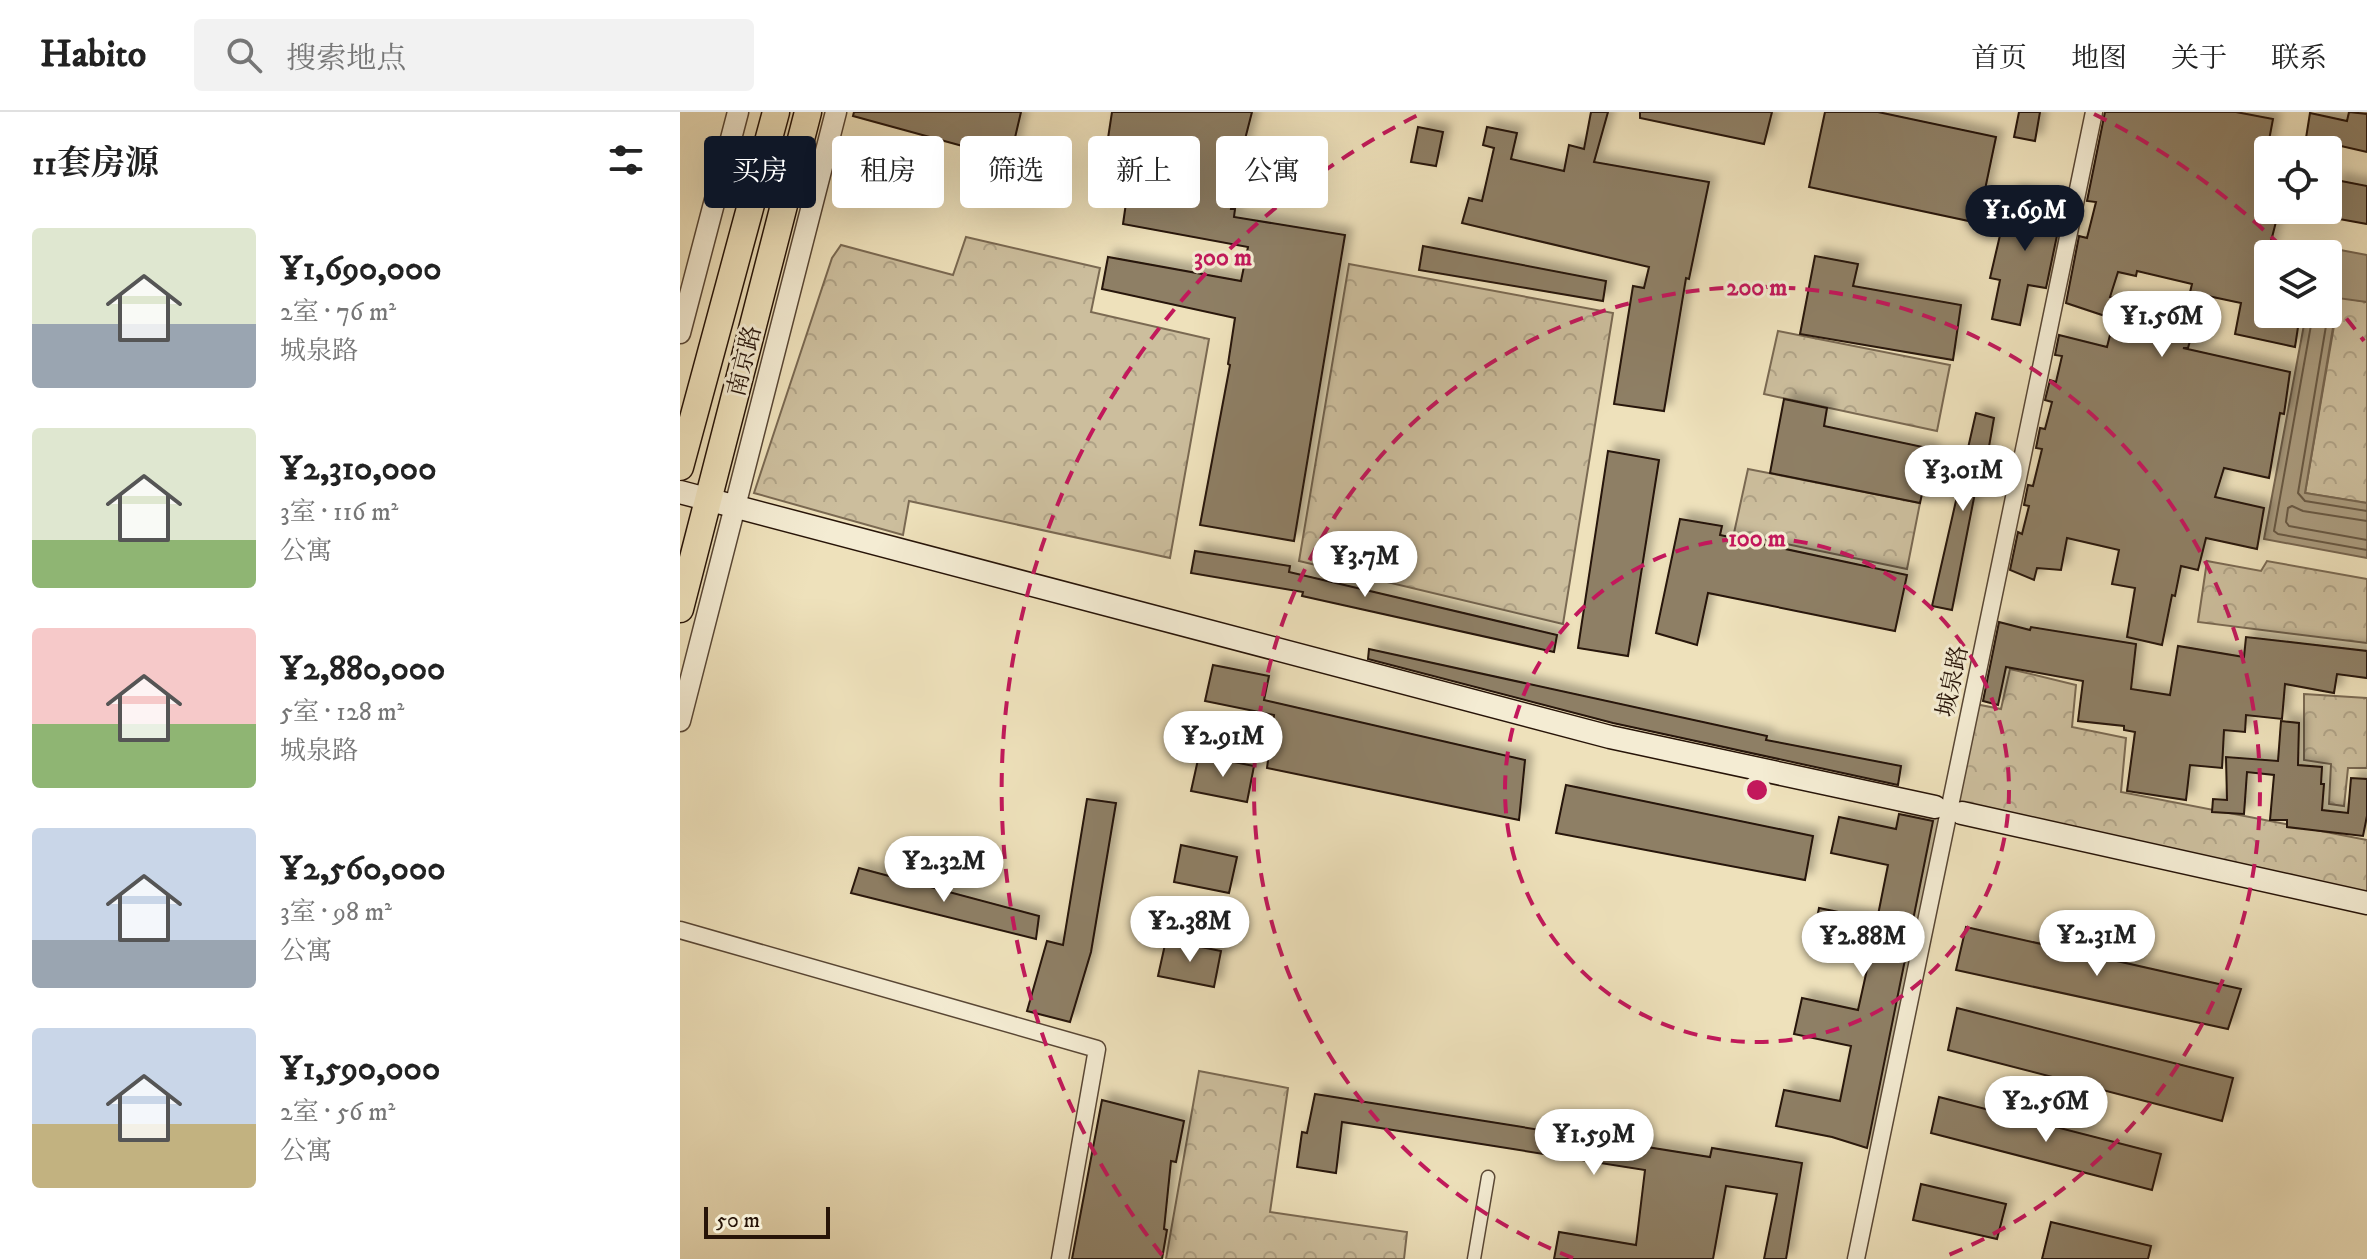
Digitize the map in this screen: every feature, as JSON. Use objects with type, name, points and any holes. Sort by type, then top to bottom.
[{"type":"main road","name":"南京路","points":[[680,467],[776,112]]},
{"type":"main road","name":"南京路","points":[[680,609],[808,112]]},
{"type":"main road","points":[[680,492],[1610,737],[1935,807]]},
{"type":"main road","points":[[1962,813],[2367,903]]},
{"type":"street","points":[[680,333],[738,112]]},
{"type":"street","points":[[680,721],[836,112]]},
{"type":"street","name":"城泉路","points":[[1856,1259],[2094,112]]},
{"type":"street","points":[[680,930],[1097,1049],[1060,1259]]},
{"type":"street","points":[[1474,1259],[1488,1177]]},
{"type":"green space","points":[[966,237],[1100,268],[1091,312],[1209,339],[1170,558],[909,501],[903,535],[754,493],[832,258],[841,245],[953,275]]},
{"type":"green space","points":[[1349,264],[1613,313],[1563,624],[1299,561]]},
{"type":"green space","points":[[2342,298],[2367,302],[2367,503],[2305,493],[2334,328],[2342,328]]},
{"type":"green space","points":[[1778,331],[1950,365],[1937,431],[1764,394]]},
{"type":"green space","points":[[1748,469],[1920,503],[1907,569],[1734,533]]},
{"type":"green space","points":[[2207,561],[2261,571],[2267,561],[2367,579],[2367,643],[2198,622]]},
{"type":"green space","points":[[2010,669],[2076,685],[2072,727],[2126,738],[2121,792],[2367,840],[2367,895],[1957,803],[1975,704],[2001,709]]},
{"type":"green space","points":[[2304,694],[2367,698],[2367,768],[2348,768],[2344,806],[2329,804],[2331,764],[2304,760]]},
{"type":"green space","points":[[1199,1071],[1288,1088],[1270,1212],[1407,1232],[1404,1259],[1166,1259]]},
{"type":"water","points":[[2342,250],[2367,255],[2367,302],[2342,299]]},
{"type":"water","points":[[2303,328],[2333,328],[2305,493],[2367,503],[2367,558],[2264,539]]},
{"type":"building","points":[[854,112],[1021,112],[1015,136],[960,136],[960,145],[944,141],[944,136],[926,136],[853,116]]},
{"type":"building","points":[[1112,112],[1252,112],[1246,136],[1216,136],[1216,208],[1235,209],[1234,217],[1345,235],[1294,541],[1200,525],[1230,365],[1235,318],[1102,289],[1108,257],[1241,281],[1248,247],[1123,224],[1125,208],[1200,208],[1200,136],[1108,136]]},
{"type":"building","points":[[1591,112],[1608,112],[1594,162],[1709,182],[1689,279],[1686,278],[1664,411],[1614,404],[1633,286],[1644,288],[1649,267],[1462,223],[1469,198],[1482,201],[1494,148],[1483,145],[1487,127],[1517,133],[1511,159],[1564,171],[1569,145],[1584,149]]},
{"type":"building","points":[[1640,112],[1772,112],[1764,144],[1640,118]]},
{"type":"building","points":[[1825,112],[1878,112],[1996,137],[1978,223],[1809,187]]},
{"type":"building","points":[[2019,112],[2040,112],[2035,141],[2014,137]]},
{"type":"building","points":[[2105,112],[2236,112],[2273,119],[2270,136],[2254,136],[2254,224],[2275,224],[2271,240],[2254,240],[2254,328],[2298,328],[2295,347],[2235,334],[2241,303],[2203,295],[2188,348],[2183,348],[2290,372],[2269,478],[2224,468],[2215,497],[2264,508],[2257,549],[2206,538],[2198,570],[2181,566],[2162,645],[2127,637],[2135,588],[2112,584],[2119,550],[2067,538],[2061,570],[2037,568],[2034,580],[2010,570],[2018,532],[2022,534],[2029,506],[2024,505],[2028,485],[2033,486],[2042,449],[2036,448],[2040,428],[2045,429],[2052,402],[2045,400],[2050,380],[2056,382],[2062,356],[2055,355],[2059,335],[2107,347],[2114,319],[2066,303],[2079,236],[2087,238],[2096,202],[2087,201]],"holes":[[[2137,271],[2192,284],[2184,317],[2110,297],[2118,272],[2136,276]]]},
{"type":"building","points":[[2349,112],[2367,114],[2367,152],[2342,146],[2342,136],[2306,136],[2310,113],[2347,121]]},
{"type":"building","points":[[1418,127],[1443,132],[1436,166],[1411,162]]},
{"type":"building","points":[[2342,181],[2367,186],[2367,224],[2342,220]]},
{"type":"building","points":[[2013,192],[2064,202],[2046,288],[2028,285],[2020,325],[1992,319],[2000,280],[1990,278],[2001,231],[2005,232]]},
{"type":"building","points":[[1423,246],[1606,281],[1603,301],[1419,270]]},
{"type":"building","points":[[1815,256],[1858,264],[1853,286],[1961,305],[1953,360],[1800,334]]},
{"type":"building","points":[[1784,399],[1827,408],[1824,426],[1932,449],[1920,503],[1770,473]]},
{"type":"building","points":[[1976,413],[1994,418],[1987,458],[1982,457],[1952,610],[1932,606]]},
{"type":"building","points":[[1608,451],[1659,460],[1628,656],[1578,648]]},
{"type":"building","points":[[1680,519],[1722,526],[1720,535],[1907,575],[1895,631],[1708,593],[1697,645],[1656,633]]},
{"type":"building","points":[[1195,551],[1290,566],[1289,572],[1557,635],[1554,652],[1302,596],[1303,592],[1191,573]]},
{"type":"building","points":[[1999,622],[2030,630],[2031,627],[2136,644],[2131,689],[2170,695],[2178,646],[2244,657],[2246,637],[2367,651],[2367,678],[2337,674],[2334,693],[2285,684],[2282,719],[2246,715],[2245,732],[2224,730],[2222,768],[2190,765],[2186,800],[2127,791],[2135,732],[2124,730],[2124,726],[2078,721],[2083,681],[2006,667],[1998,705],[1983,701]]},
{"type":"building","points":[[1369,649],[1767,736],[1766,740],[1901,766],[1898,785],[1613,723],[1368,659]]},
{"type":"building","points":[[1213,665],[1269,676],[1264,700],[1525,760],[1519,820],[1267,768],[1274,715],[1205,701]]},
{"type":"building","points":[[2281,721],[2299,723],[2298,765],[2322,767],[2322,810],[2348,813],[2351,778],[2367,779],[2367,816],[2363,836],[2287,827],[2287,820],[2270,820],[2274,775],[2247,772],[2244,814],[2212,812],[2213,799],[2227,800],[2226,757],[2278,761]]},
{"type":"building","points":[[1199,755],[1254,766],[1247,802],[1191,791]]},
{"type":"building","points":[[1566,785],[1813,836],[1805,880],[1556,833]]},
{"type":"building","points":[[1087,799],[1116,803],[1091,952],[1070,1022],[1027,1011],[1047,941],[1063,945]]},
{"type":"building","points":[[1899,814],[1933,821],[1867,1148],[1832,1137],[1776,1126],[1784,1090],[1840,1101],[1851,1046],[1794,1034],[1802,998],[1858,1010],[1870,956],[1812,944],[1819,908],[1877,920],[1888,865],[1831,853],[1839,817],[1896,829]]},
{"type":"building","points":[[1181,845],[1237,857],[1229,893],[1174,882]]},
{"type":"building","points":[[859,868],[1039,916],[1036,939],[851,893]]},
{"type":"building","points":[[1966,927],[2241,989],[2228,1029],[1956,970]]},
{"type":"building","points":[[1166,940],[1221,951],[1214,987],[1158,976]]},
{"type":"building","points":[[1957,1008],[2233,1078],[2222,1121],[1948,1050]]},
{"type":"building","points":[[1315,1094],[1710,1157],[1712,1148],[1802,1163],[1786,1259],[1764,1259],[1777,1194],[1726,1186],[1713,1259],[1554,1259],[1559,1232],[1636,1245],[1645,1170],[1342,1122],[1336,1173],[1297,1167],[1302,1132],[1307,1133]]},
{"type":"building","points":[[1939,1097],[2161,1154],[2152,1190],[1931,1133]]},
{"type":"building","points":[[1102,1100],[1184,1121],[1176,1162],[1171,1161],[1162,1259],[1072,1259]]},
{"type":"building","points":[[1921,1184],[2006,1204],[1997,1239],[1913,1220]]},
{"type":"building","points":[[2051,1222],[2151,1246],[2148,1259],[2042,1259]]}]
